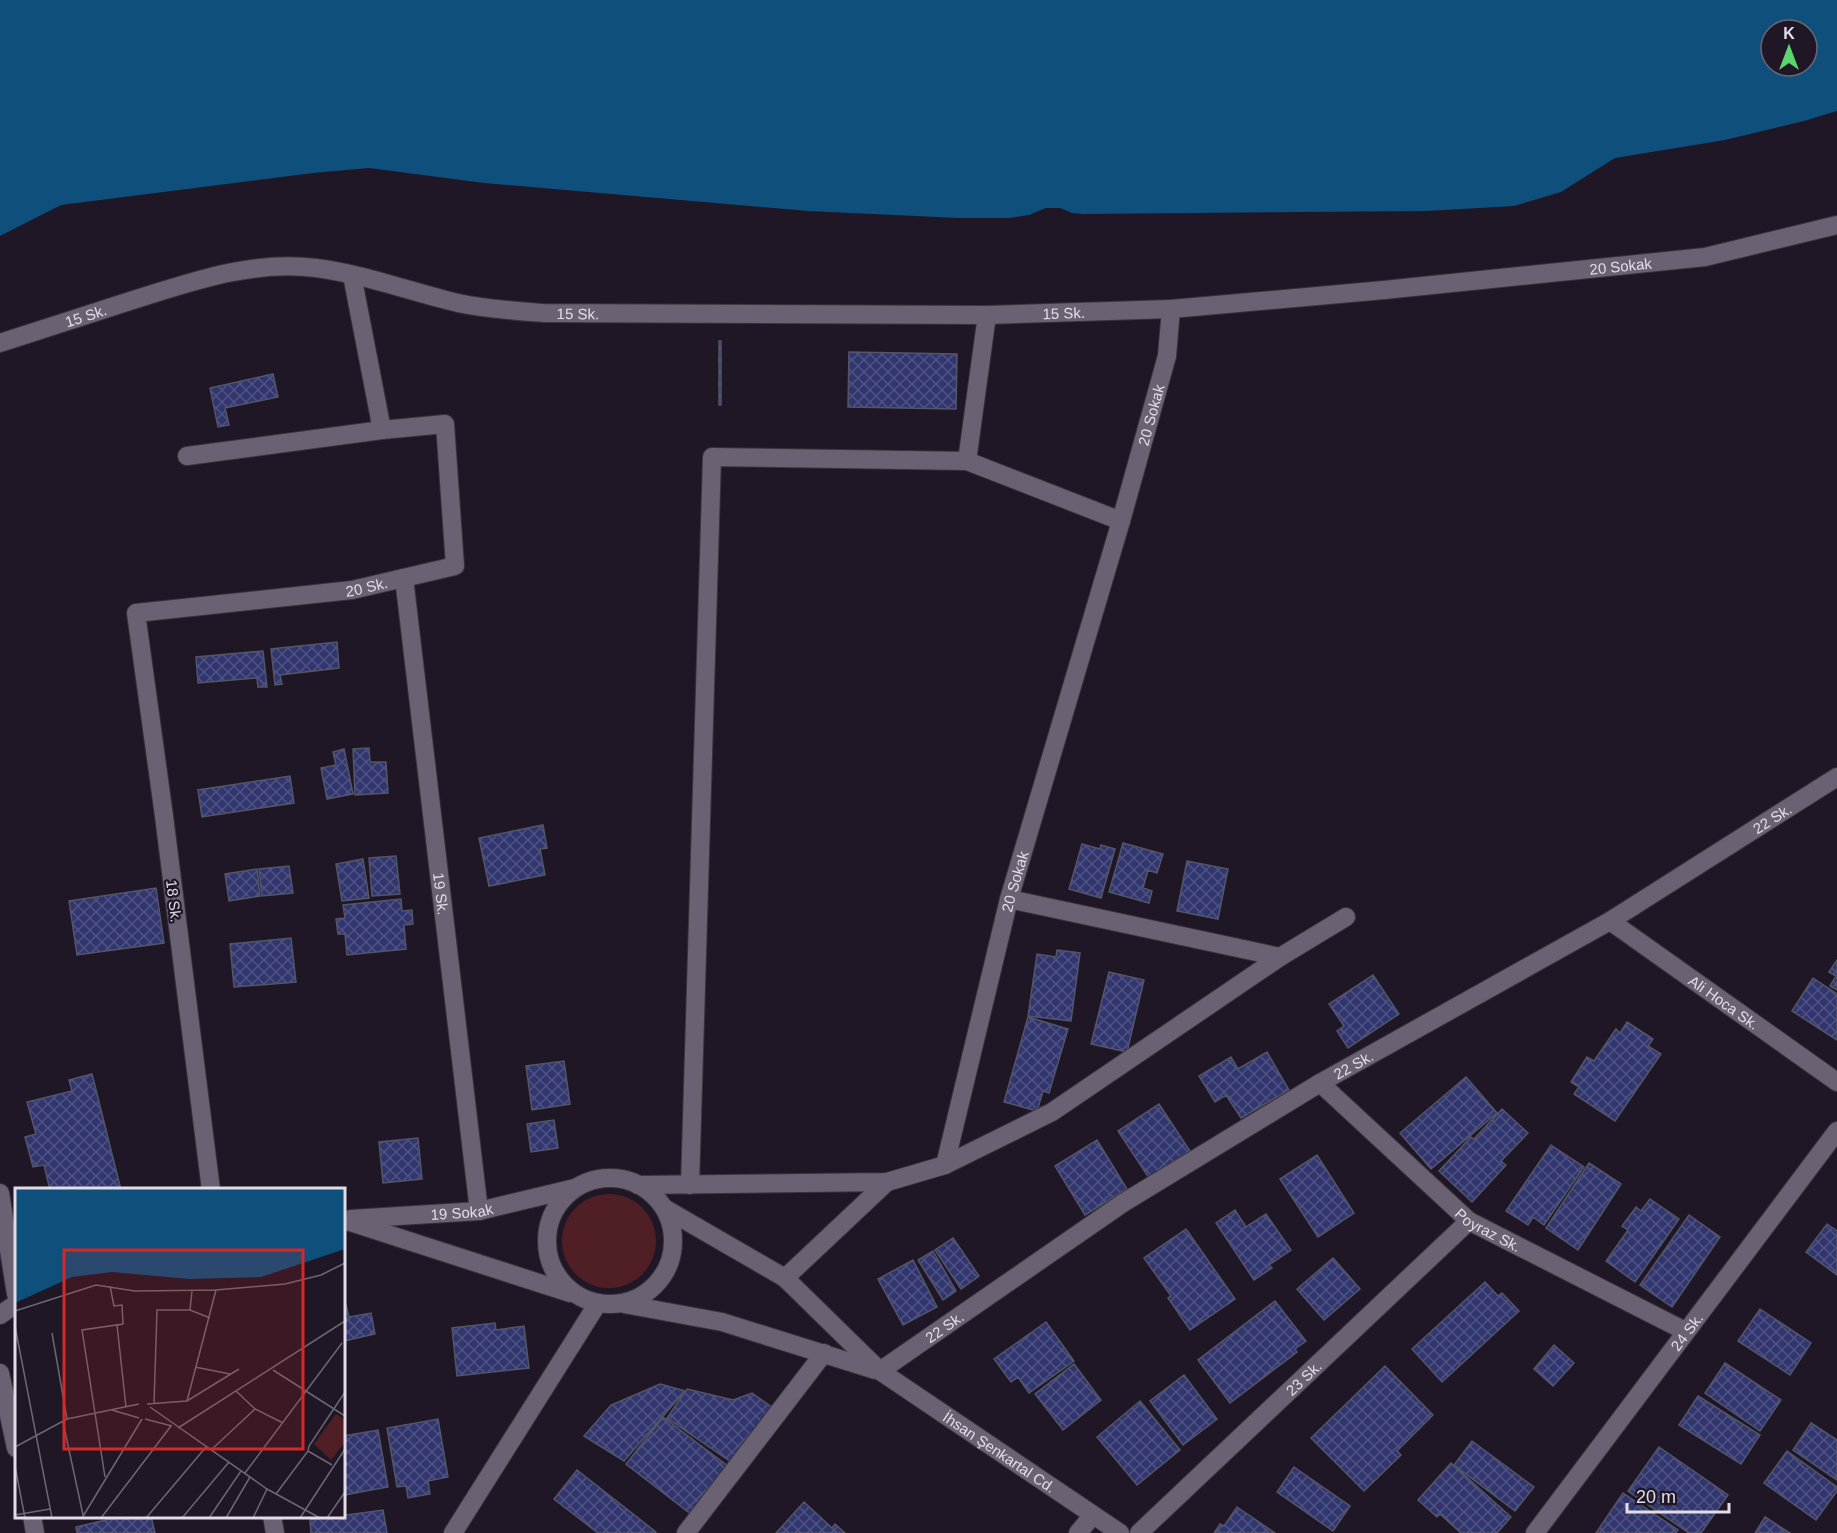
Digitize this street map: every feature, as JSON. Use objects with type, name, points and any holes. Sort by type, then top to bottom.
[{"type":"street","name":"20 Sokak","points":[[945,1165],[1009,899],[1121,521],[1167,356],[1171,309],[1705,257],[1837,225]]},
{"type":"street","name":"15 Sk.","points":[[0,343],[192,282],[241,270],[279,266],[316,268],[352,275],[458,303],[513,311],[987,315],[1171,309]]},
{"type":"street","points":[[187,456],[382,430],[352,275]]},
{"type":"street","points":[[967,461],[987,315]]},
{"type":"street","name":"20 Sk.","points":[[136,613],[352,590],[455,566],[445,424],[382,430]]},
{"type":"street","points":[[690,1185],[712,457],[967,461],[1121,521]]},
{"type":"street","name":"19 Sk.","points":[[404,578],[479,1210]]},
{"type":"street","name":"18 Sk.","points":[[136,613],[211,1188]]},
{"type":"street","name":"22 Sk.","points":[[880,1371],[1123,1203],[1320,1083],[1610,921],[1837,777]]},
{"type":"street","points":[[1009,899],[1280,957]]},
{"type":"street","points":[[638,1185],[887,1182],[945,1165],[1052,1112],[1280,957],[1346,917]]},
{"type":"street","name":"Ali Hoca Sk.","points":[[1610,921],[1837,1082]]},
{"type":"street","name":"Poyraz Sk.","points":[[1320,1083],[1468,1221],[1686,1332]]},
{"type":"street","name":"24 Sk.","points":[[1535,1533],[1837,1131]]},
{"type":"street","points":[[578,1295],[561,1281],[550,1263],[546,1241],[550,1220],[561,1201],[577,1187],[596,1179],[618,1178],[638,1185],[655,1197],[664,1208],[671,1227],[673,1247],[668,1266],[657,1283],[641,1296],[620,1303]]},
{"type":"street","points":[[785,1278],[887,1182]]},
{"type":"street","name":"19 Sokak","points":[[345,1220],[479,1210],[577,1187]]},
{"type":"street","points":[[0,1193],[15,1288]]},
{"type":"street","points":[[664,1208],[785,1278],[880,1371]]},
{"type":"street","points":[[345,1220],[598,1303],[620,1303],[722,1322],[880,1371]]},
{"type":"street","name":"23 Sk.","points":[[1139,1533],[1468,1221]]},
{"type":"street","points":[[453,1533],[598,1303]]},
{"type":"street","points":[[0,1315],[15,1305]]},
{"type":"street","points":[[686,1533],[824,1353]]},
{"type":"street","name":"İhsan Şenkartal Cd.","points":[[880,1371],[1120,1533]]},
{"type":"street","points":[[0,1373],[15,1443]]},
{"type":"street","points":[[1077,1533],[1093,1515]]},
{"type":"street","points":[[32,1518],[35,1533]]},
{"type":"street","points":[[272,1518],[275,1533]]},
{"type":"shaded area","points":[[609,1194],[627,1198],[642,1208],[652,1223],[656,1241],[652,1259],[642,1274],[627,1284],[609,1288],[591,1284],[576,1274],[566,1259],[562,1241],[566,1223],[576,1208],[591,1198]]},
{"type":"water","points":[[0,0],[1837,0],[1837,111],[1725,140],[1615,158],[1561,192],[1514,206],[1427,211],[1082,214],[1060,208],[1046,208],[1029,215],[1009,218],[958,218],[808,211],[484,183],[369,168],[61,205],[0,236]]},
{"type":"building","points":[[719,341],[721,341],[721,405],[719,405]]},
{"type":"building","points":[[849,352],[957,354],[956,409],[848,407]]},
{"type":"building","points":[[273,374],[278,397],[225,408],[229,425],[218,427],[210,388]]},
{"type":"building","points":[[337,642],[339,668],[280,675],[282,684],[275,685],[271,649]]},
{"type":"building","points":[[263,651],[267,687],[258,687],[257,678],[198,683],[196,657]]},
{"type":"building","points":[[369,748],[370,762],[386,762],[388,793],[355,795],[353,749]]},
{"type":"building","points":[[344,749],[353,794],[327,799],[321,768],[336,765],[333,752]]},
{"type":"building","points":[[290,776],[294,803],[202,817],[198,790]]},
{"type":"building","points":[[543,825],[547,848],[540,849],[545,875],[489,886],[479,838]]},
{"type":"building","points":[[1123,843],[1163,854],[1157,873],[1148,870],[1143,888],[1152,891],[1149,903],[1109,892]]},
{"type":"building","points":[[1082,844],[1100,849],[1101,845],[1115,849],[1101,898],[1069,889]]},
{"type":"building","points":[[396,856],[400,894],[372,896],[369,858]]},
{"type":"building","points":[[363,859],[369,898],[342,901],[336,864]]},
{"type":"building","points":[[1187,861],[1228,869],[1218,919],[1177,911]]},
{"type":"building","points":[[289,866],[293,893],[262,896],[259,869]]},
{"type":"building","points":[[257,869],[260,896],[229,901],[225,874]]},
{"type":"building","points":[[156,888],[164,943],[77,955],[69,901]]},
{"type":"building","points":[[401,899],[402,911],[412,910],[413,924],[404,925],[406,949],[347,955],[345,934],[338,934],[336,919],[345,918],[343,905]]},
{"type":"building","points":[[291,938],[296,982],[234,987],[230,944]]},
{"type":"building","points":[[1057,950],[1080,953],[1071,1021],[1028,1016],[1037,954],[1056,957]]},
{"type":"building","points":[[1837,960],[1837,990],[1830,986],[1836,976],[1829,972]]},
{"type":"building","points":[[1109,972],[1144,980],[1127,1052],[1091,1044]]},
{"type":"building","points":[[1373,975],[1399,1014],[1348,1048],[1337,1031],[1344,1026],[1329,1004]]},
{"type":"building","points":[[1813,978],[1837,994],[1837,1040],[1792,1011]]},
{"type":"building","points":[[1028,1017],[1068,1029],[1049,1093],[1043,1091],[1037,1111],[1004,1102]]},
{"type":"building","points":[[1627,1022],[1653,1039],[1648,1046],[1661,1054],[1615,1121],[1574,1094],[1579,1087],[1571,1082],[1587,1057],[1594,1061],[1616,1029],[1620,1033]]},
{"type":"building","points":[[1267,1052],[1289,1090],[1241,1118],[1226,1095],[1215,1102],[1199,1076],[1231,1057],[1238,1069]]},
{"type":"building","points":[[564,1061],[570,1104],[532,1110],[526,1066]]},
{"type":"building","points":[[92,1074],[120,1188],[50,1188],[44,1165],[33,1167],[25,1137],[36,1134],[27,1102],[72,1091],[69,1080]]},
{"type":"building","points":[[1466,1077],[1497,1113],[1431,1169],[1400,1133]]},
{"type":"building","points":[[1159,1104],[1190,1151],[1149,1178],[1118,1131]]},
{"type":"building","points":[[1502,1109],[1528,1133],[1501,1161],[1506,1165],[1472,1202],[1439,1171]]},
{"type":"building","points":[[554,1120],[558,1148],[531,1152],[527,1124]]},
{"type":"building","points":[[418,1138],[422,1179],[383,1183],[379,1142]]},
{"type":"building","points":[[1097,1140],[1127,1189],[1085,1215],[1055,1166]]},
{"type":"building","points":[[1551,1145],[1584,1167],[1544,1225],[1533,1217],[1528,1225],[1506,1211]]},
{"type":"building","points":[[1317,1155],[1354,1213],[1318,1237],[1280,1179]]},
{"type":"building","points":[[1589,1163],[1621,1184],[1578,1250],[1546,1228]]},
{"type":"building","points":[[1650,1199],[1679,1219],[1635,1282],[1606,1261],[1628,1230],[1622,1226],[1636,1207],[1641,1211]]},
{"type":"building","points":[[1235,1210],[1246,1227],[1266,1214],[1291,1250],[1269,1265],[1272,1268],[1254,1280],[1216,1223]]},
{"type":"building","points":[[1689,1215],[1720,1237],[1672,1307],[1640,1285]]},
{"type":"building","points":[[1827,1224],[1837,1231],[1837,1275],[1806,1252]]},
{"type":"building","points":[[1186,1229],[1235,1299],[1190,1330],[1168,1298],[1171,1296],[1144,1258]]},
{"type":"building","points":[[953,1238],[979,1276],[961,1289],[935,1250]]},
{"type":"building","points":[[933,1251],[956,1291],[943,1300],[918,1260]]},
{"type":"building","points":[[1333,1258],[1360,1289],[1324,1320],[1297,1289]]},
{"type":"building","points":[[913,1260],[937,1307],[903,1325],[878,1279]]},
{"type":"building","points":[[1485,1282],[1498,1296],[1502,1293],[1519,1311],[1442,1382],[1412,1349]]},
{"type":"building","points":[[1275,1301],[1306,1341],[1295,1349],[1297,1352],[1230,1403],[1198,1360]]},
{"type":"building","points":[[345,1306],[349,1317],[371,1313],[375,1334],[345,1341]]},
{"type":"building","points":[[1760,1309],[1811,1343],[1790,1375],[1738,1341]]},
{"type":"building","points":[[1046,1322],[1074,1361],[1029,1393],[1018,1377],[1011,1382],[994,1359]]},
{"type":"building","points":[[495,1323],[496,1330],[524,1326],[529,1368],[457,1376],[452,1328]]},
{"type":"building","points":[[1554,1345],[1574,1363],[1553,1386],[1534,1369]]},
{"type":"building","points":[[1725,1363],[1781,1400],[1760,1431],[1705,1393]]},
{"type":"building","points":[[1074,1364],[1101,1400],[1063,1430],[1035,1394]]},
{"type":"building","points":[[1385,1366],[1433,1415],[1397,1451],[1401,1455],[1364,1491],[1311,1438]]},
{"type":"building","points":[[1184,1375],[1217,1419],[1183,1445],[1150,1401]]},
{"type":"building","points":[[660,1384],[685,1391],[624,1461],[584,1436],[611,1405]]},
{"type":"building","points":[[687,1389],[733,1400],[752,1393],[773,1408],[734,1464],[667,1418]]},
{"type":"building","points":[[1698,1396],[1760,1435],[1741,1464],[1679,1425]]},
{"type":"building","points":[[1140,1401],[1180,1450],[1137,1485],[1097,1437]]},
{"type":"building","points":[[663,1417],[729,1467],[692,1515],[626,1464]]},
{"type":"building","points":[[438,1419],[448,1477],[428,1481],[430,1494],[408,1498],[406,1486],[397,1487],[387,1428]]},
{"type":"building","points":[[1811,1423],[1837,1440],[1837,1480],[1793,1450]]},
{"type":"building","points":[[378,1430],[388,1487],[345,1495],[345,1436]]},
{"type":"building","points":[[1472,1441],[1534,1487],[1515,1511],[1454,1465]]},
{"type":"building","points":[[1659,1447],[1728,1495],[1701,1533],[1689,1533],[1628,1491]]},
{"type":"building","points":[[1787,1451],[1837,1487],[1837,1491],[1816,1520],[1764,1483]]},
{"type":"building","points":[[1451,1463],[1511,1517],[1497,1533],[1461,1533],[1440,1514],[1437,1517],[1418,1500]]},
{"type":"building","points":[[1294,1467],[1350,1506],[1333,1531],[1277,1492]]},
{"type":"building","points":[[577,1470],[656,1532],[598,1533],[554,1499]]},
{"type":"building","points":[[1623,1493],[1678,1530],[1676,1533],[1596,1533]]},
{"type":"building","points":[[804,1502],[832,1528],[835,1524],[845,1533],[776,1533]]},
{"type":"building","points":[[1237,1507],[1275,1533],[1214,1533],[1220,1524],[1224,1526]]},
{"type":"building","points":[[383,1510],[387,1533],[311,1533],[310,1520],[345,1518],[345,1515]]},
{"type":"building","points":[[1765,1517],[1790,1533],[1755,1533]]},
{"type":"building","points":[[114,1518],[151,1518],[155,1533],[77,1533],[76,1527]]}]
